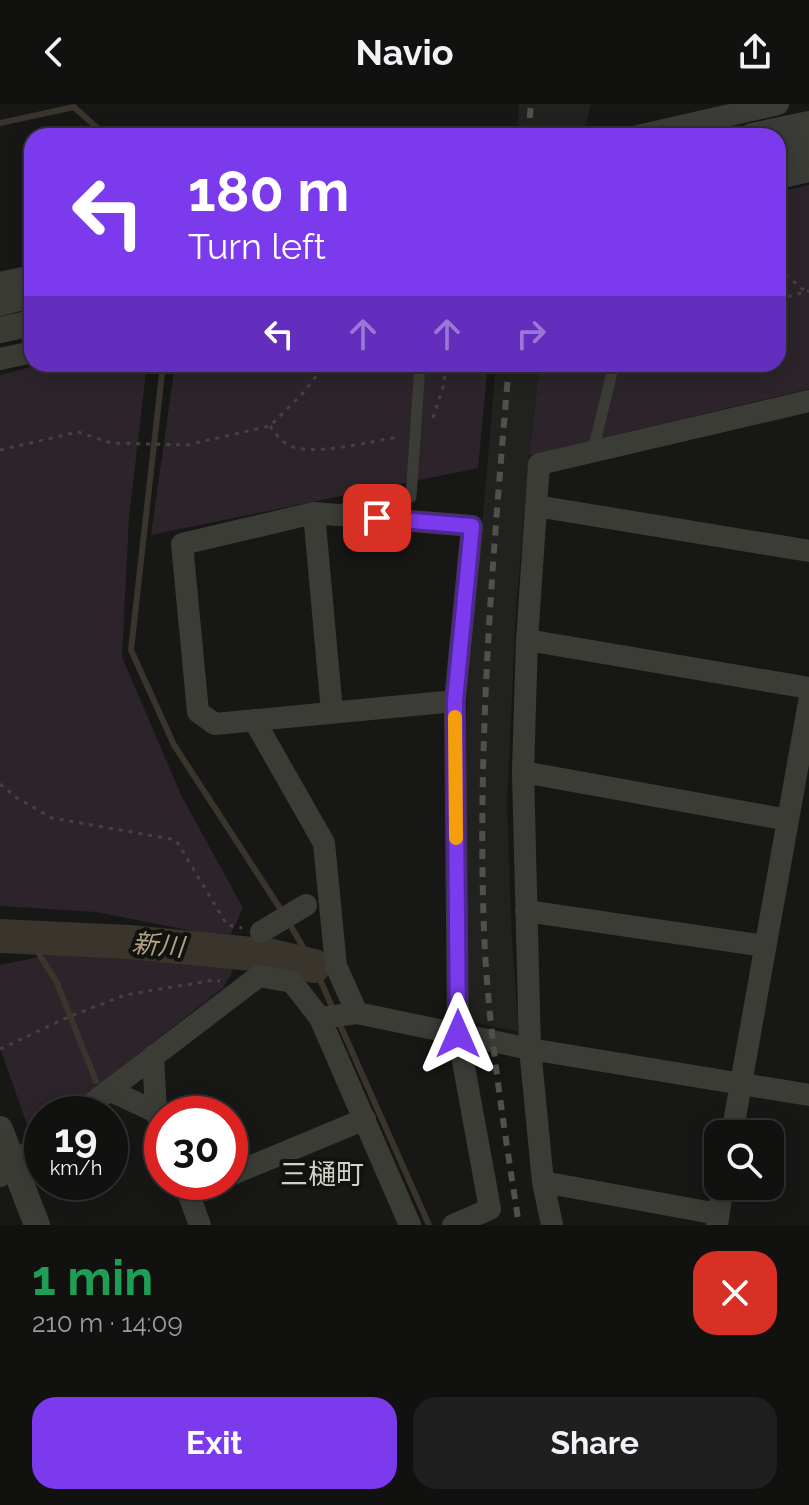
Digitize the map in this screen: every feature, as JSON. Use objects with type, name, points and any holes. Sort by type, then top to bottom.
[{"type":"street","points":[[673,128],[778,104]]},
{"type":"street","points":[[786,129],[809,124]]},
{"type":"street","points":[[786,152],[809,147]]},
{"type":"street","points":[[786,176],[809,171]]},
{"type":"street","points":[[0,283],[24,278]]},
{"type":"street","points":[[0,303],[24,297]]},
{"type":"street","points":[[0,330],[24,325]]},
{"type":"street","points":[[0,359],[24,354]]},
{"type":"street","points":[[552,1225],[543,1182],[530,1049],[523,772],[527,640],[539,464],[809,401]]},
{"type":"street","points":[[536,506],[809,551]]},
{"type":"street","points":[[453,1225],[490,1209],[458,1034],[455,701],[472,526],[314,513],[182,544],[198,712],[215,724],[455,701]]},
{"type":"street","points":[[314,513],[332,712]]},
{"type":"street","points":[[527,640],[809,688]]},
{"type":"street","points":[[734,1120],[809,702]]},
{"type":"street","points":[[254,720],[324,843],[336,966],[337,1016],[365,1119],[410,1225]]},
{"type":"street","points":[[523,772],[788,820]]},
{"type":"street","points":[[261,932],[306,905]]},
{"type":"street","points":[[526,911],[765,946]]},
{"type":"street","points":[[101,1096],[259,976],[292,982],[337,1016],[809,1095]]},
{"type":"street","points":[[153,1056],[157,1096]]},
{"type":"street","points":[[109,1090],[144,1111]]},
{"type":"street","points":[[248,1168],[365,1119]]},
{"type":"street","points":[[0,1129],[6,1170],[37,1225]]},
{"type":"street","points":[[6,1170],[24,1156]]},
{"type":"street","points":[[543,1182],[718,1220],[721,1200]]},
{"type":"street","points":[[191,1200],[200,1225]]},
{"type":"lane","points":[[314,513],[411,497],[419,372]]},
{"type":"lane","points":[[593,451],[612,372]]},
{"type":"path","points":[[786,274],[807,291]]},
{"type":"path","points":[[786,297],[807,291]]},
{"type":"path","points":[[0,450],[78,432],[111,443],[187,445],[270,426],[319,372]]},
{"type":"path","points":[[270,426],[278,438],[292,447],[318,449],[415,435],[432,420],[445,372]]},
{"type":"path","points":[[0,784],[17,798],[52,818],[176,840],[227,925],[261,932]]},
{"type":"path","points":[[0,1049],[125,995],[214,980],[244,988]]},
{"type":"shaded area","points":[[519,104],[591,104],[585,128],[518,128]]},
{"type":"shaded area","points":[[809,185],[809,389],[529,455],[539,372],[786,372],[786,190]]},
{"type":"shaded area","points":[[24,369],[24,372],[146,372],[129,517],[122,657],[181,795],[243,908],[229,938],[96,912],[0,906],[0,375]]},
{"type":"shaded area","points":[[174,372],[487,372],[478,468],[151,535]]},
{"type":"shaded area","points":[[495,372],[539,372],[516,610],[507,803],[519,1032],[467,1021],[467,700]]},
{"type":"shaded area","points":[[60,953],[150,953],[222,962],[233,971],[223,988],[84,1096],[24,1096],[24,1116],[0,1048],[0,965]]},
{"type":"waterway","points":[[0,123],[74,107],[97,128]]},
{"type":"waterway","points":[[162,372],[131,650],[174,745],[283,913]]},
{"type":"waterway","points":[[289,923],[314,966],[429,1225]]},
{"type":"waterway","name":"新川","points":[[0,936],[129,942],[272,956],[314,966]]},
{"type":"waterway","points":[[28,936],[57,983],[96,1081]]},
{"type":"railway","points":[[529,128],[531,104]]},
{"type":"railway","points":[[508,372],[488,647],[482,860],[489,1005],[519,1225]]},
{"type":"slow traffic","points":[[455,717],[456,838]]},
{"type":"district","name":"三樋町","points":[[322,1174]]},
{"type":"route","points":[[377,518],[472,526],[455,701],[458,1034]]}]
